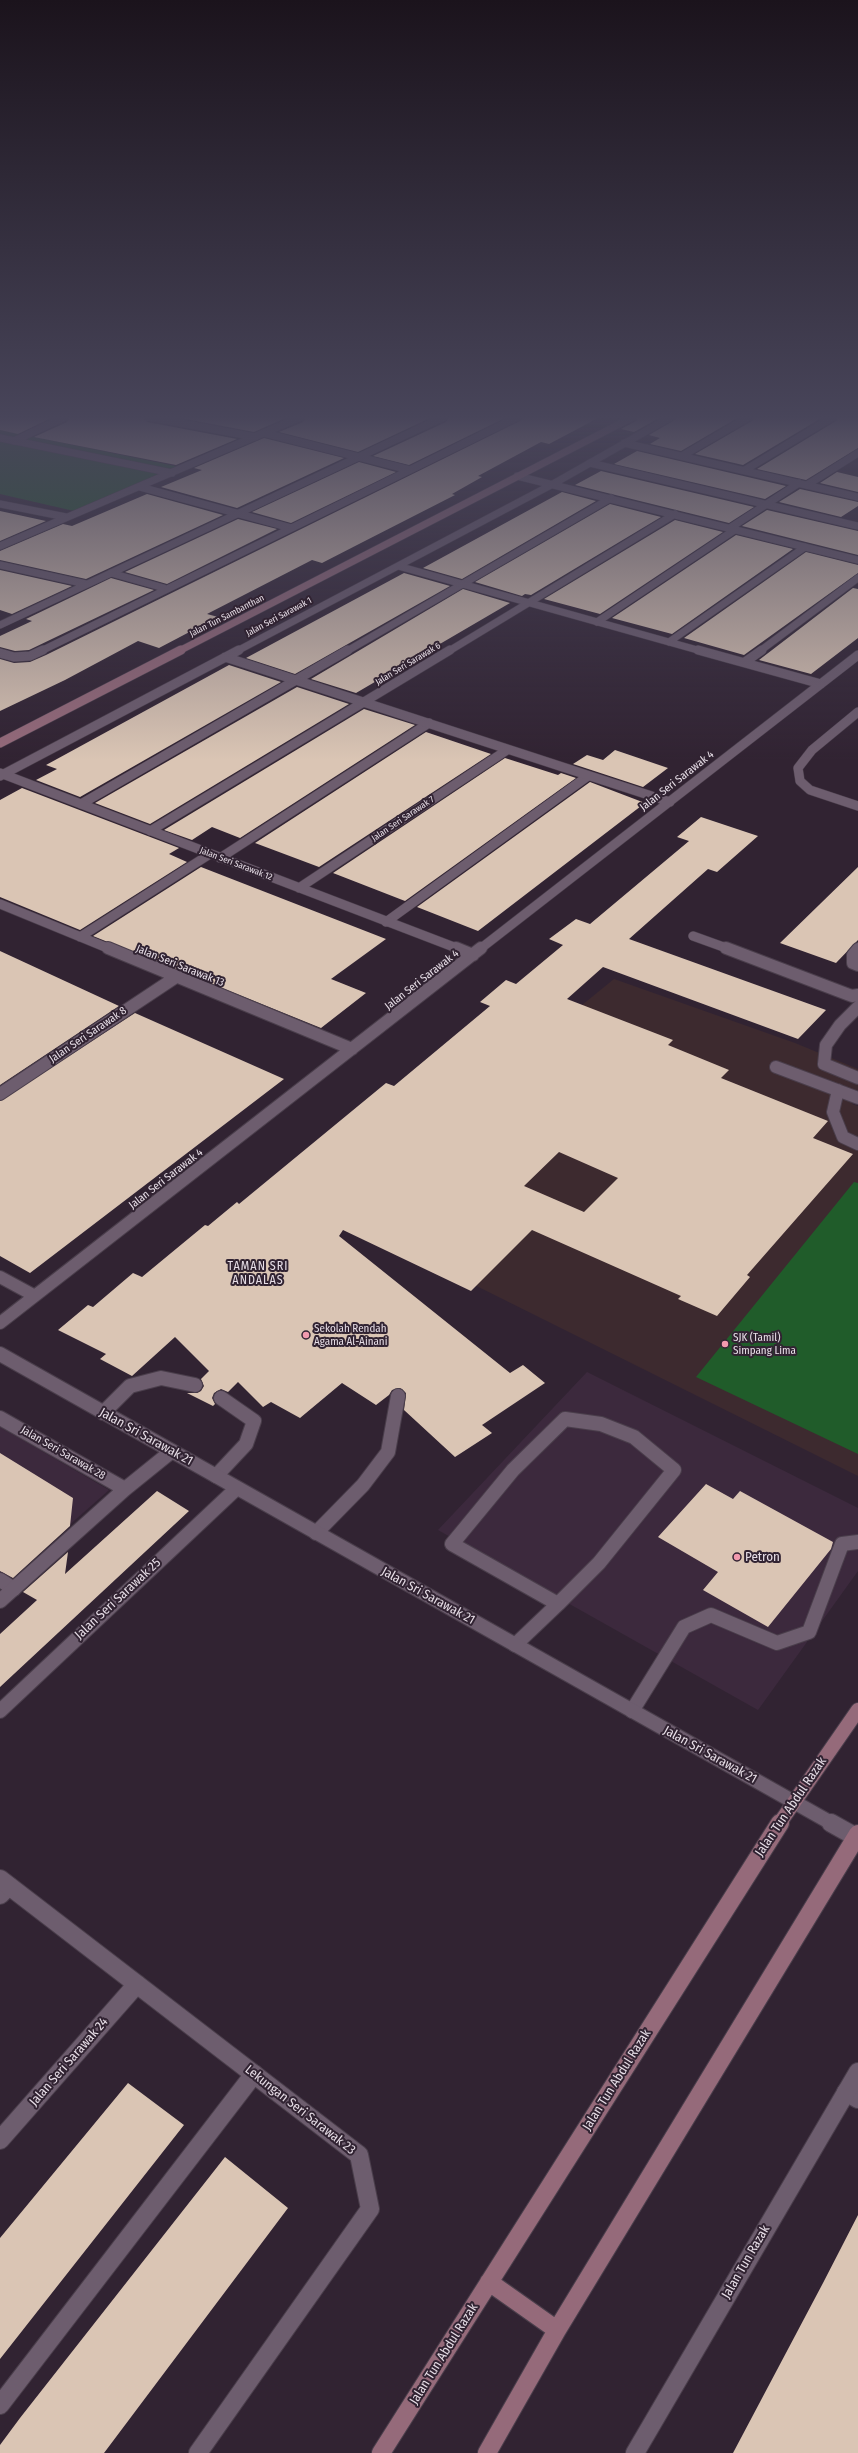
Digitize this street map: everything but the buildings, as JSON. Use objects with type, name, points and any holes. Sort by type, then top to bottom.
[{"type":"street","points":[[0,546],[34,531]]},
{"type":"street","points":[[0,625],[199,531]]},
{"type":"street","points":[[0,653],[14,657],[30,656],[164,588],[284,531]]},
{"type":"street","name":"Jalan Tun Sambanthan","points":[[0,743],[410,531]]},
{"type":"street","name":"Jalan Seri Sarawak 1","points":[[1,775],[463,531]]},
{"type":"street","points":[[81,804],[295,679],[554,531]]},
{"type":"street","name":"Jalan Seri Sarawak 6","points":[[150,831],[647,531]]},
{"type":"street","points":[[597,622],[729,531]]},
{"type":"street","points":[[743,531],[858,560]]},
{"type":"street","points":[[669,642],[805,547]]},
{"type":"street","points":[[0,564],[86,584]]},
{"type":"street","points":[[398,566],[821,684]]},
{"type":"street","points":[[111,573],[164,588]]},
{"type":"street","points":[[745,662],[858,578]]},
{"type":"street","name":"Jalan Seri Sarawak 4","points":[[0,1323],[858,655]]},
{"type":"street","points":[[225,657],[670,802]]},
{"type":"street","points":[[858,712],[812,750],[798,768],[800,780],[810,790],[858,806]]},
{"type":"street","points":[[220,858],[429,723]]},
{"type":"street","name":"Jalan Seri Sarawak 7","points":[[299,888],[507,750]]},
{"type":"street","name":"Jalan Seri Sarawak 12","points":[[1,775],[81,804],[473,955]]},
{"type":"street","points":[[386,922],[588,776]]},
{"type":"street","points":[[80,937],[210,854]]},
{"type":"street","name":"Jalan Seri Sarawak 13","points":[[0,904],[352,1050]]},
{"type":"street","points":[[0,916],[12,909]]},
{"type":"street","points":[[693,936],[852,996],[858,995]]},
{"type":"street","points":[[858,949],[853,955],[853,963],[858,965]]},
{"type":"street","name":"Jalan Seri Sarawak 8","points":[[0,1094],[176,977]]},
{"type":"street","points":[[858,1007],[840,1025],[826,1045],[824,1064],[858,1078]]},
{"type":"street","points":[[776,1067],[858,1098]]},
{"type":"street","points":[[838,1090],[833,1112],[843,1137],[858,1144]]},
{"type":"street","points":[[0,1277],[35,1296]]},
{"type":"street","name":"Jalan Sri Sarawak 21","points":[[0,1354],[793,1802],[857,1835]]},
{"type":"street","points":[[103,1412],[130,1386],[161,1378],[195,1385]]},
{"type":"street","points":[[316,1533],[363,1486],[388,1452],[398,1396]]},
{"type":"street","points":[[216,1476],[246,1444],[254,1421],[222,1398]]},
{"type":"street","name":"Jalan Seri Sarawak 28","points":[[0,1418],[125,1489]]},
{"type":"street","points":[[516,1645],[558,1604],[599,1563],[674,1470],[634,1437],[601,1424],[565,1419],[512,1470],[452,1544],[558,1604]]},
{"type":"street","points":[[0,1601],[125,1489],[172,1451]]},
{"type":"street","name":"Jalan Seri Sarawak 25","points":[[0,1711],[237,1488]]},
{"type":"street","points":[[632,1711],[684,1626],[711,1615],[777,1643],[809,1632],[842,1544],[858,1542]]},
{"type":"street","points":[[0,1580],[14,1589]]},
{"type":"street","name":"Jalan Tun Abdul Razak","points":[[381,2453],[793,1802],[858,1710]]},
{"type":"street","points":[[487,2453],[557,2330],[857,1835]]},
{"type":"street","name":"Lekungan Seri Sarawak 23","points":[[3,1887],[137,1984],[359,2155],[370,2209],[198,2453]]},
{"type":"street","name":"Jalan Seri Sarawak 24","points":[[0,2140],[137,1984]]},
{"type":"street","name":"Jalan Tun Razak","points":[[635,2453],[852,2095],[858,2072]]},
{"type":"street","points":[[0,2405],[254,2074]]},
{"type":"street","points":[[489,2282],[557,2330]]},
{"type":"shaded area","name":"SJK (Tamil) Simpang Lima","points":[[614,979],[795,1043],[858,1069],[858,1096],[852,1104],[858,1106],[858,1476],[328,1212]]},
{"type":"shaded area","points":[[587,1372],[858,1508],[858,1571],[758,1710],[438,1530]]},
{"type":"shaded area","points":[[0,1427],[109,1490],[0,1586]]},
{"type":"green space","points":[[854,1182],[858,1183],[858,1454],[696,1377]]},
{"type":"place","name":"Sekolah Rendah Agama Al-Ainani","points":[[306,1335]]},
{"type":"place","name":"SJK (Tamil) Simpang Lima","points":[[725,1344]]},
{"type":"place","name":"Petron","points":[[737,1557]]},
{"type":"district","name":"TAMAN SRI ANDALAS","points":[[258,1274]]}]
